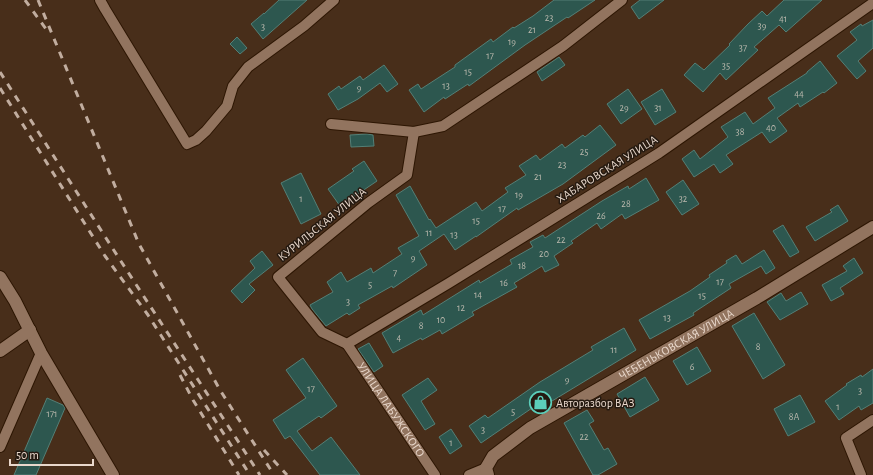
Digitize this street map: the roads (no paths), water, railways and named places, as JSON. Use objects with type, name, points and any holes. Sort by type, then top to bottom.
[{"type":"street","points":[[100,0],[187,144],[196,140],[206,131],[227,106],[233,86],[248,68],[304,26],[334,0]]},
{"type":"street","points":[[331,124],[414,132],[443,126],[563,46],[622,0]]},
{"type":"street","name":"ХАБАРОВСКАЯ УЛИЦА","points":[[346,344],[449,283],[659,153],[873,3]]},
{"type":"street","name":"КУРИЛЬСКАЯ УЛИЦА","points":[[346,344],[322,332],[278,277],[368,203],[407,175],[414,132]]},
{"type":"street","name":"ЧЕБЕНЬКОВСКАЯ УЛИЦА","points":[[487,471],[494,456],[530,428],[757,298],[873,227]]},
{"type":"street","points":[[0,277],[15,301],[41,352],[113,475]]},
{"type":"street","points":[[0,351],[30,330]]},
{"type":"street","name":"УЛИЦА ЛАБУЖСКОГО","points":[[346,344],[436,475]]},
{"type":"street","points":[[0,447],[41,352]]},
{"type":"street","points":[[861,475],[846,438],[873,420]]},
{"type":"street","points":[[469,475],[487,471]]},
{"type":"railway","points":[[25,0],[46,29]]},
{"type":"railway","points":[[38,0],[139,244],[220,390],[274,475]]},
{"type":"railway","points":[[0,72],[260,475]]},
{"type":"railway","points":[[0,88],[105,256],[148,315],[250,475]]},
{"type":"railway","points":[[180,375],[193,400],[239,475]]},
{"type":"railway","points":[[264,450],[287,475]]},
{"type":"place","name":"Авторазбор ВАЗ","points":[[540,403]]}]
